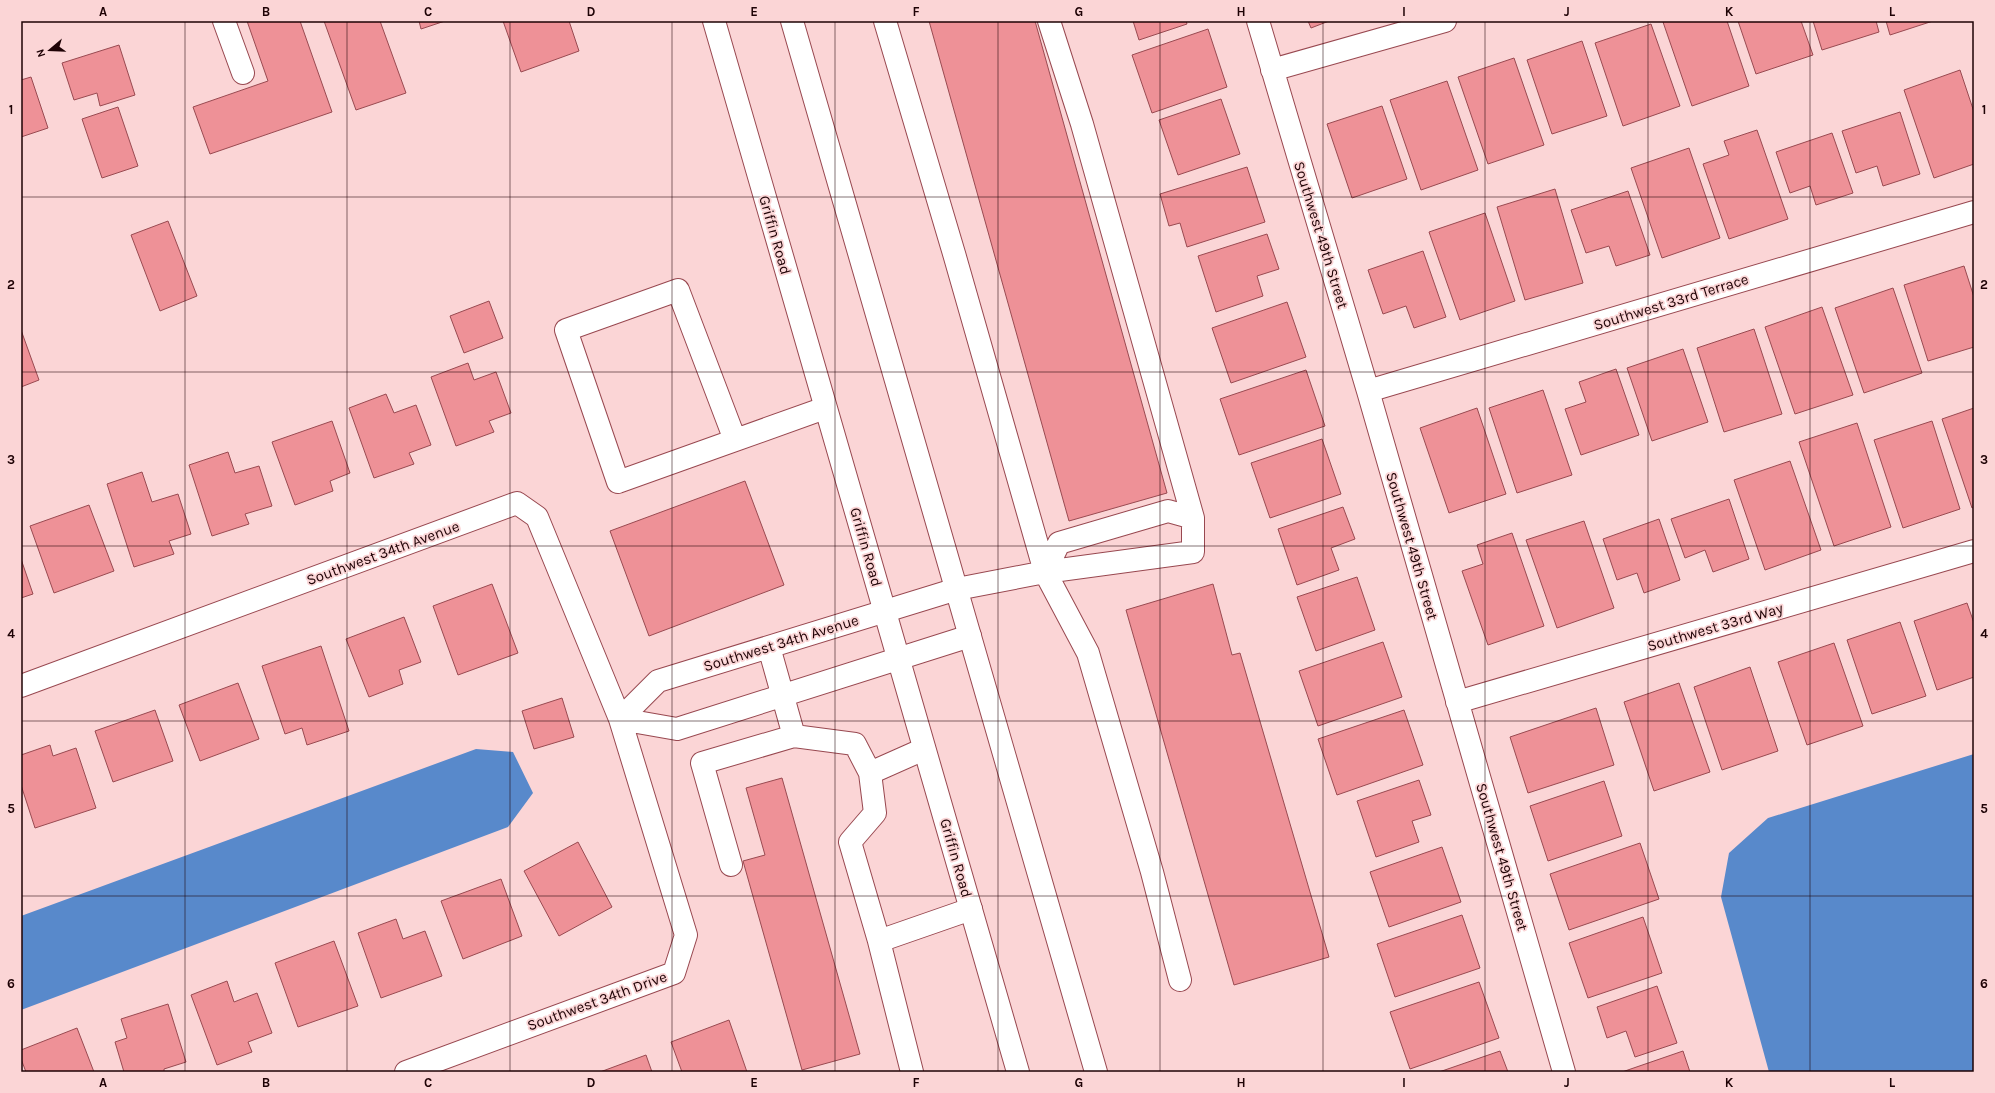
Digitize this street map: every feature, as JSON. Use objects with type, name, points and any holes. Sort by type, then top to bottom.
[{"type":"street","points":[[224,21],[243,73]]},
{"type":"street","name":"Griffin Road","points":[[714,21],[1018,1072]]},
{"type":"street","points":[[792,21],[1096,1072]]},
{"type":"street","points":[[885,21],[1045,572],[1088,653],[1152,872],[1180,980]]},
{"type":"street","points":[[1049,21],[1082,124],[1193,518]]},
{"type":"street","name":"Southwest 49th Street","points":[[1258,21],[1368,392],[1564,1072]]},
{"type":"street","points":[[1272,70],[1445,21]]},
{"type":"street","name":"Southwest 33rd Terrace","points":[[1368,392],[1974,212]]},
{"type":"street","points":[[735,440],[678,290],[566,330],[618,482],[825,408]]},
{"type":"street","name":"Southwest 34th Avenue","points":[[21,686],[517,503],[537,516],[620,719],[658,681],[957,589],[1045,572],[1193,552],[1193,518]]},
{"type":"street","points":[[1045,572],[1059,543],[1168,511],[1193,518]]},
{"type":"street","name":"Southwest 33rd Way","points":[[1457,702],[1974,551]]},
{"type":"street","points":[[620,719],[677,729],[783,694],[970,636]]},
{"type":"street","points":[[769,647],[794,736]]},
{"type":"street","name":"Southwest 34th Drive","points":[[406,1072],[674,973],[686,935],[620,719]]},
{"type":"street","points":[[731,865],[702,763],[794,736],[855,744],[870,773],[876,813],[850,842],[879,941],[912,1072]]},
{"type":"street","points":[[870,773],[924,749]]},
{"type":"street","points":[[879,941],[970,909]]},
{"type":"water","points":[[476,749],[513,752],[533,793],[508,827],[21,1010],[21,916]]},
{"type":"water","points":[[1974,754],[1974,1072],[1769,1072],[1721,897],[1729,853],[1768,818]]},
{"type":"building","points":[[247,21],[300,21],[332,112],[210,154],[193,107],[268,81]]},
{"type":"building","points":[[324,21],[380,21],[406,93],[356,110]]},
{"type":"building","points":[[419,21],[445,21],[421,29]]},
{"type":"building","points":[[503,21],[569,21],[579,51],[521,72]]},
{"type":"building","points":[[929,21],[1035,21],[1167,493],[1069,521]]},
{"type":"building","points":[[1133,21],[1186,21],[1187,24],[1139,40]]},
{"type":"building","points":[[1308,21],[1329,21],[1311,28]]},
{"type":"building","points":[[1727,21],[1749,86],[1692,106],[1663,22]]},
{"type":"building","points":[[1738,21],[1801,21],[1813,55],[1756,74]]},
{"type":"building","points":[[1813,21],[1876,21],[1879,32],[1822,50]]},
{"type":"building","points":[[1886,21],[1933,21],[1890,35]]},
{"type":"building","points":[[1651,24],[1680,106],[1623,126],[1595,43]]},
{"type":"building","points":[[1208,29],[1227,87],[1152,113],[1132,55]]},
{"type":"building","points":[[1582,41],[1607,116],[1552,134],[1527,60]]},
{"type":"building","points":[[119,45],[135,95],[100,106],[97,93],[74,100],[62,63]]},
{"type":"building","points":[[1514,58],[1544,145],[1488,164],[1458,77]]},
{"type":"building","points":[[1960,70],[1974,112],[1974,164],[1934,178],[1904,90]]},
{"type":"building","points":[[31,77],[48,128],[21,137],[21,80]]},
{"type":"building","points":[[1447,81],[1478,170],[1421,190],[1390,100]]},
{"type":"building","points":[[1221,99],[1240,154],[1178,175],[1159,120]]},
{"type":"building","points":[[1382,106],[1407,179],[1352,198],[1327,124]]},
{"type":"building","points":[[118,107],[138,166],[102,178],[82,119]]},
{"type":"building","points":[[1900,112],[1920,174],[1883,186],[1877,166],[1856,173],[1842,131]]},
{"type":"building","points":[[1757,130],[1788,219],[1729,239],[1703,164],[1729,155],[1724,141]]},
{"type":"building","points":[[1832,133],[1853,193],[1816,205],[1810,186],[1790,193],[1776,152]]},
{"type":"building","points":[[1689,148],[1720,238],[1662,258],[1631,168]]},
{"type":"building","points":[[1247,167],[1265,222],[1187,247],[1180,223],[1169,226],[1160,194]]},
{"type":"building","points":[[1555,189],[1583,283],[1525,300],[1497,207]]},
{"type":"building","points":[[1628,191],[1650,255],[1616,266],[1609,246],[1586,253],[1571,210]]},
{"type":"building","points":[[1485,213],[1515,301],[1460,320],[1429,232]]},
{"type":"building","points":[[168,221],[197,296],[160,311],[131,235]]},
{"type":"building","points":[[1267,234],[1279,269],[1257,276],[1263,296],[1216,312],[1198,256]]},
{"type":"building","points":[[1423,251],[1446,317],[1414,328],[1406,306],[1383,314],[1368,270]]},
{"type":"building","points":[[1964,266],[1974,297],[1974,347],[1928,361],[1904,285]]},
{"type":"building","points":[[1893,288],[1922,373],[1864,393],[1835,308]]},
{"type":"building","points":[[489,301],[503,338],[464,353],[450,316]]},
{"type":"building","points":[[1287,302],[1306,357],[1231,383],[1212,328]]},
{"type":"building","points":[[1822,307],[1853,395],[1795,414],[1765,327]]},
{"type":"building","points":[[1754,329],[1782,414],[1724,432],[1697,348]]},
{"type":"building","points":[[21,330],[39,380],[21,387]]},
{"type":"building","points":[[1683,349],[1708,422],[1652,441],[1627,368]]},
{"type":"building","points":[[468,363],[474,380],[496,372],[511,413],[489,421],[494,432],[456,446],[431,377]]},
{"type":"building","points":[[1616,369],[1639,435],[1581,455],[1565,409],[1586,402],[1579,382]]},
{"type":"building","points":[[1306,370],[1325,426],[1239,455],[1220,399]]},
{"type":"building","points":[[1543,390],[1572,475],[1517,493],[1489,408]]},
{"type":"building","points":[[386,394],[394,413],[416,405],[431,445],[409,453],[414,464],[374,478],[349,408]]},
{"type":"building","points":[[1477,408],[1506,494],[1449,513],[1420,428]]},
{"type":"building","points":[[1974,408],[1974,507],[1972,508],[1942,419]]},
{"type":"building","points":[[332,421],[350,473],[330,481],[333,491],[295,505],[272,442]]},
{"type":"building","points":[[1932,421],[1960,509],[1903,528],[1874,440]]},
{"type":"building","points":[[1857,423],[1891,527],[1834,546],[1799,442]]},
{"type":"building","points":[[1322,439],[1341,494],[1270,518],[1251,463]]},
{"type":"building","points":[[228,452],[235,473],[259,466],[272,506],[245,514],[249,524],[212,536],[189,465]]},
{"type":"building","points":[[1790,461],[1821,550],[1765,570],[1734,480]]},
{"type":"building","points":[[142,472],[152,502],[178,494],[191,534],[169,541],[174,554],[134,567],[107,484]]},
{"type":"building","points":[[745,481],[784,585],[649,636],[610,531]]},
{"type":"building","points":[[1729,499],[1749,559],[1713,572],[1705,550],[1685,558],[1671,519]]},
{"type":"building","points":[[89,505],[114,571],[54,593],[30,526]]},
{"type":"building","points":[[1343,507],[1355,539],[1331,548],[1339,570],[1297,585],[1278,529]]},
{"type":"building","points":[[1659,519],[1680,580],[1644,593],[1637,573],[1617,580],[1603,539]]},
{"type":"building","points":[[1584,521],[1614,608],[1557,628],[1526,540]]},
{"type":"building","points":[[1512,533],[1544,626],[1488,645],[1462,571],[1483,564],[1477,545]]},
{"type":"building","points":[[21,559],[33,594],[21,598]]},
{"type":"building","points":[[1357,577],[1375,630],[1316,651],[1297,597]]},
{"type":"building","points":[[492,584],[518,653],[458,675],[433,606]]},
{"type":"building","points":[[1213,584],[1232,655],[1240,653],[1329,957],[1234,985],[1126,610]]},
{"type":"building","points":[[1967,603],[1974,623],[1974,677],[1937,690],[1914,621]]},
{"type":"building","points":[[404,617],[421,662],[399,670],[403,684],[369,697],[346,639]]},
{"type":"building","points":[[1900,622],[1926,696],[1872,714],[1847,640]]},
{"type":"building","points":[[1383,642],[1402,697],[1318,726],[1299,671]]},
{"type":"building","points":[[1834,643],[1863,726],[1807,745],[1778,662]]},
{"type":"building","points":[[321,646],[349,731],[307,745],[302,728],[285,734],[262,666]]},
{"type":"building","points":[[1750,667],[1778,751],[1722,770],[1694,687]]},
{"type":"building","points":[[238,683],[259,739],[200,761],[179,705]]},
{"type":"building","points":[[1679,683],[1710,772],[1654,791],[1624,702]]},
{"type":"building","points":[[562,698],[574,737],[534,749],[522,711]]},
{"type":"building","points":[[1596,708],[1614,765],[1528,793],[1510,737]]},
{"type":"building","points":[[155,710],[173,761],[113,782],[95,731]]},
{"type":"building","points":[[1404,710],[1423,765],[1337,795],[1318,739]]},
{"type":"building","points":[[50,745],[53,756],[76,748],[96,808],[35,828],[21,785],[21,755]]},
{"type":"building","points":[[782,778],[860,1054],[802,1070],[743,861],[765,855],[746,788]]},
{"type":"building","points":[[1419,780],[1431,815],[1412,821],[1419,842],[1376,857],[1357,801]]},
{"type":"building","points":[[1604,781],[1622,836],[1548,861],[1530,806]]},
{"type":"building","points":[[578,842],[612,907],[559,936],[524,871]]},
{"type":"building","points":[[1640,843],[1659,899],[1569,930],[1550,874]]},
{"type":"building","points":[[1442,847],[1461,902],[1389,927],[1370,872]]},
{"type":"building","points":[[501,879],[522,936],[463,959],[441,901]]},
{"type":"building","points":[[1462,915],[1480,968],[1395,997],[1377,944]]},
{"type":"building","points":[[1643,917],[1662,973],[1588,998],[1569,943]]},
{"type":"building","points":[[396,919],[403,939],[425,931],[442,976],[381,998],[358,933]]},
{"type":"building","points":[[334,941],[358,1006],[298,1027],[275,963]]},
{"type":"building","points":[[227,981],[234,1002],[257,993],[272,1033],[248,1042],[252,1052],[217,1065],[191,995]]},
{"type":"building","points":[[1479,982],[1499,1038],[1410,1069],[1390,1012]]},
{"type":"building","points":[[1657,986],[1677,1043],[1635,1057],[1626,1031],[1607,1038],[1597,1007]]},
{"type":"building","points":[[168,1004],[186,1062],[164,1069],[164,1072],[124,1072],[115,1042],[127,1038],[121,1019]]},
{"type":"building","points":[[729,1020],[747,1072],[682,1072],[671,1042]]},
{"type":"building","points":[[77,1028],[94,1072],[26,1072],[21,1059],[21,1050]]},
{"type":"building","points":[[1500,1051],[1508,1072],[1439,1072]]},
{"type":"building","points":[[1683,1051],[1690,1072],[1622,1072]]},
{"type":"building","points":[[646,1055],[652,1072],[600,1072]]}]
